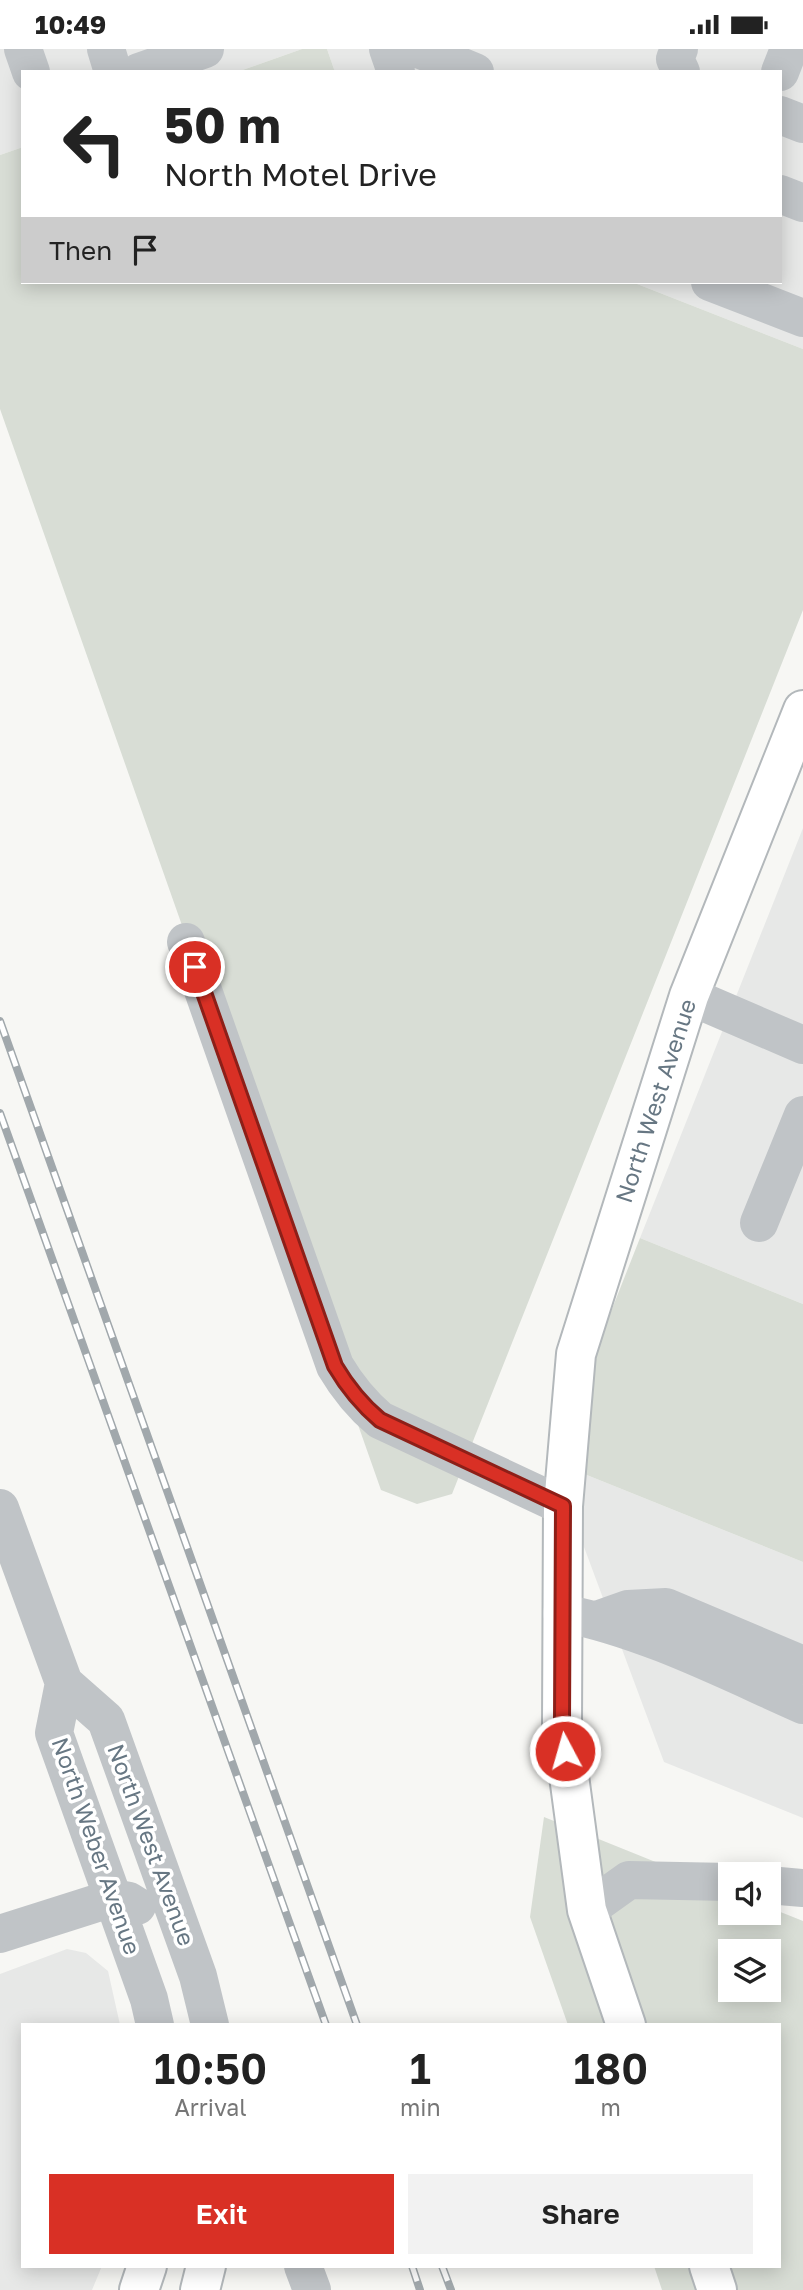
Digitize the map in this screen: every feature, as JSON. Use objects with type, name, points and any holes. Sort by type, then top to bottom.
[{"type":"main road","name":"North West Avenue","points":[[625,2023],[587,1910],[562,1724],[579,1617],[563,1506],[576,1354],[689,996],[803,710]]},
{"type":"main road","points":[[139,2290],[146,2268]]},
{"type":"main road","points":[[200,2290],[206,2268]]},
{"type":"main road","points":[[710,2268],[717,2290]]},
{"type":"street","points":[[23,49],[30,70]]},
{"type":"street","points":[[106,49],[112,70]]},
{"type":"street","points":[[145,70],[205,49]]},
{"type":"street","points":[[388,49],[395,70]]},
{"type":"street","points":[[418,49],[470,70]]},
{"type":"street","points":[[679,49],[675,59],[680,70]]},
{"type":"street","points":[[781,70],[789,49]]},
{"type":"street","points":[[782,116],[803,124]]},
{"type":"street","points":[[782,195],[803,203]]},
{"type":"street","points":[[715,284],[803,319]]},
{"type":"street","points":[[186,942],[335,1366],[348,1388],[362,1405],[380,1420],[563,1506]]},
{"type":"street","points":[[689,996],[803,1045]]},
{"type":"street","points":[[759,1223],[803,1115]]},
{"type":"street","points":[[0,1508],[64,1683]]},
{"type":"street","points":[[579,1617],[628,1609],[755,1664],[803,1705]]},
{"type":"street","points":[[755,1664],[803,1665]]},
{"type":"street","name":"North Weber Avenue","points":[[64,1683],[54,1733],[149,1999],[155,2023]]},
{"type":"street","name":"North West Avenue","points":[[64,1683],[106,1720],[198,1976],[210,2023]]},
{"type":"street","points":[[587,1910],[629,1880],[718,1882]]},
{"type":"street","points":[[781,1886],[803,1888]]},
{"type":"street","points":[[0,1934],[113,1898],[129,1901],[145,1911],[157,1924],[186,2023]]},
{"type":"street","points":[[304,2268],[312,2290]]},
{"type":"shaded area","points":[[0,49],[302,49],[243,70],[21,70],[21,148],[0,155]]},
{"type":"shaded area","points":[[302,49],[327,49],[334,70],[243,70]]},
{"type":"shaded area","points":[[327,49],[803,49],[803,349],[637,284],[782,284],[782,70],[334,70]]},
{"type":"shaded area","points":[[21,148],[21,284],[637,284],[803,349],[803,610],[452,1494],[417,1504],[381,1490],[0,409],[0,155]]},
{"type":"shaded area","points":[[803,828],[803,1304],[640,1238]]},
{"type":"shaded area","points":[[640,1238],[803,1304],[803,1562],[552,1461]]},
{"type":"shaded area","points":[[552,1461],[803,1562],[803,1818],[664,1762]]},
{"type":"shaded area","points":[[544,1817],[718,1887],[718,1925],[781,1925],[781,1912],[803,1921],[803,2290],[662,2290],[655,2268],[781,2268],[781,2023],[567,2023],[530,1917]]},
{"type":"shaded area","points":[[67,1949],[86,1953],[108,1971],[120,2023],[21,2023],[21,2268],[101,2268],[92,2290],[0,2290],[0,1974]]},
{"type":"railway","points":[[0,1021],[356,2023]]},
{"type":"railway","points":[[0,1113],[325,2023]]},
{"type":"railway","points":[[413,2268],[420,2290]]},
{"type":"railway","points":[[443,2268],[451,2290]]},
{"type":"route","points":[[195,967],[335,1366],[348,1388],[362,1405],[380,1420],[563,1506],[562,1724],[565,1751]]}]
